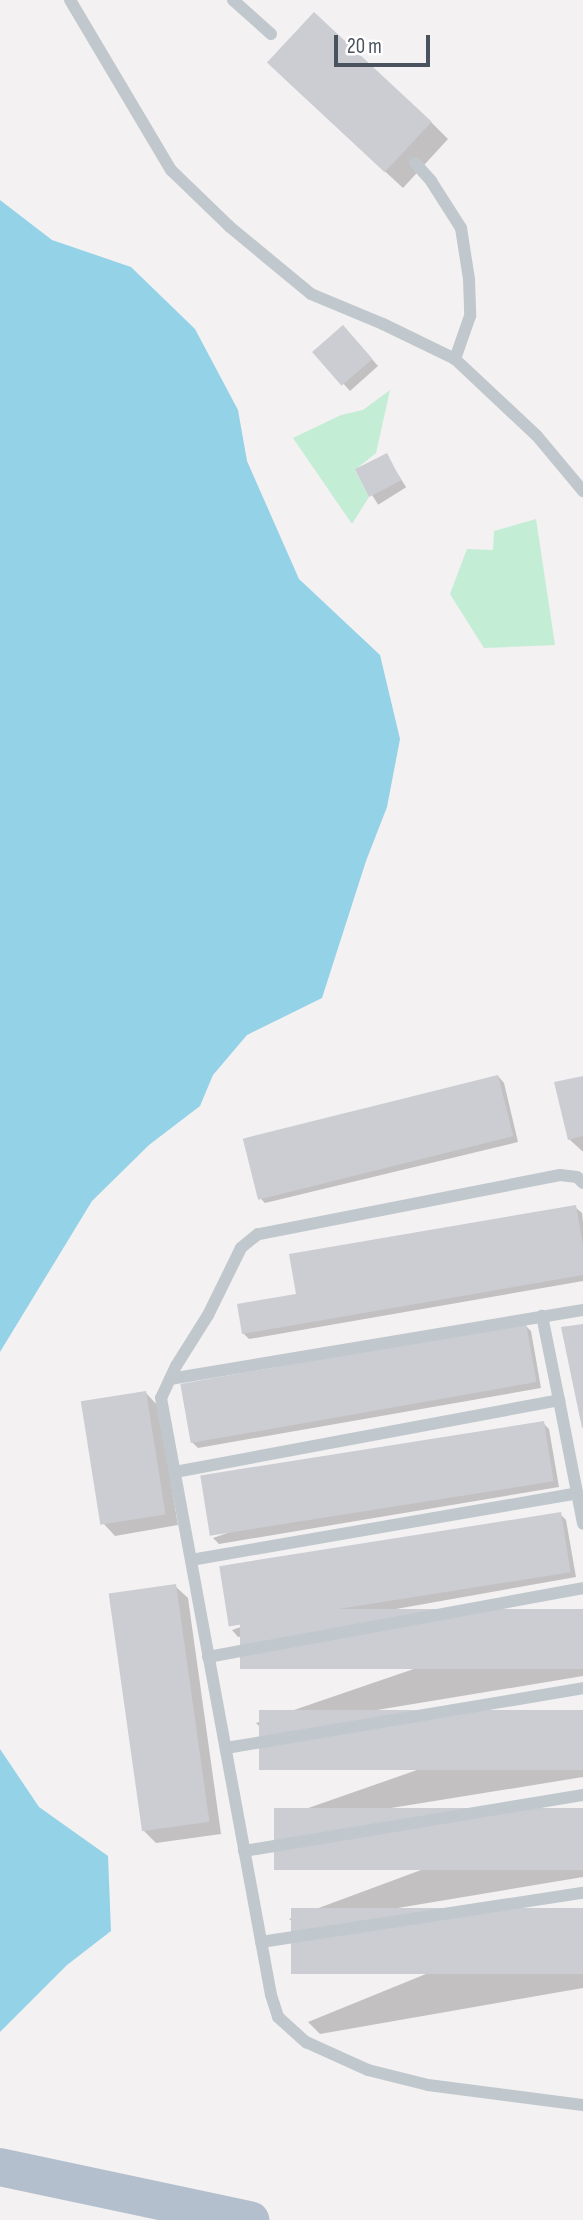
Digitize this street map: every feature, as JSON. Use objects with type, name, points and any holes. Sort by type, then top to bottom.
[{"type":"main road","points":[[0,2167],[250,2220]]},
{"type":"lane","points":[[70,0],[172,170],[230,227],[311,294],[456,359],[537,436],[583,491]]},
{"type":"lane","points":[[233,0],[271,34]]},
{"type":"lane","points":[[415,163],[431,181],[461,228],[469,279],[470,316],[456,359]]},
{"type":"lane","points":[[583,1183],[577,1177],[560,1175],[258,1234],[241,1248],[208,1315],[161,1398],[261,1942],[278,2017],[306,2042],[368,2070],[428,2085],[583,2105]]},
{"type":"lane","points":[[170,1379],[583,1310]]},
{"type":"lane","points":[[542,1317],[583,1524]]},
{"type":"lane","points":[[175,1472],[559,1400]]},
{"type":"lane","points":[[191,1560],[577,1493]]},
{"type":"lane","points":[[208,1657],[583,1588]]},
{"type":"lane","points":[[226,1748],[583,1688]]},
{"type":"lane","points":[[244,1851],[583,1796]]},
{"type":"lane","points":[[261,1942],[583,1894]]},
{"type":"green space","points":[[390,390],[376,453],[355,470],[369,497],[352,524],[293,438],[341,415],[363,410]]},
{"type":"green space","points":[[536,519],[555,645],[484,648],[450,594],[467,549],[493,550],[494,531]]},
{"type":"water","points":[[0,200],[52,240],[131,267],[195,329],[238,410],[247,461],[299,579],[380,655],[400,739],[387,807],[366,861],[322,998],[247,1035],[213,1075],[200,1106],[149,1145],[92,1201],[0,1352]]},
{"type":"water","points":[[0,1749],[39,1807],[108,1856],[111,1931],[67,1965],[0,2032]]},
{"type":"building","points":[[314,12],[432,122],[385,172],[267,62]]},
{"type":"building","points":[[343,325],[373,359],[342,386],[312,352]]},
{"type":"building","points":[[387,453],[401,481],[369,497],[355,469]]},
{"type":"building","points":[[498,1075],[513,1136],[258,1200],[243,1139]]},
{"type":"building","points":[[583,1076],[583,1136],[568,1140],[554,1082]]},
{"type":"building","points":[[576,1205],[583,1245],[583,1275],[242,1334],[237,1304],[296,1294],[289,1254]]},
{"type":"building","points":[[526,1323],[536,1382],[191,1443],[180,1384]]},
{"type":"building","points":[[583,1324],[583,1428],[582,1428],[561,1327]]},
{"type":"building","points":[[146,1391],[166,1514],[100,1525],[81,1401]]},
{"type":"building","points":[[544,1421],[554,1481],[210,1536],[200,1475]]},
{"type":"building","points":[[561,1512],[571,1572],[229,1626],[219,1566]]},
{"type":"building","points":[[176,1584],[209,1822],[142,1831],[109,1593]]},
{"type":"building","points":[[240,1609],[583,1609],[583,1669],[240,1669]]},
{"type":"building","points":[[259,1710],[583,1710],[583,1770],[259,1770]]},
{"type":"building","points":[[274,1808],[583,1808],[583,1870],[274,1870]]},
{"type":"building","points":[[291,1908],[583,1908],[583,1974],[291,1974]]}]
